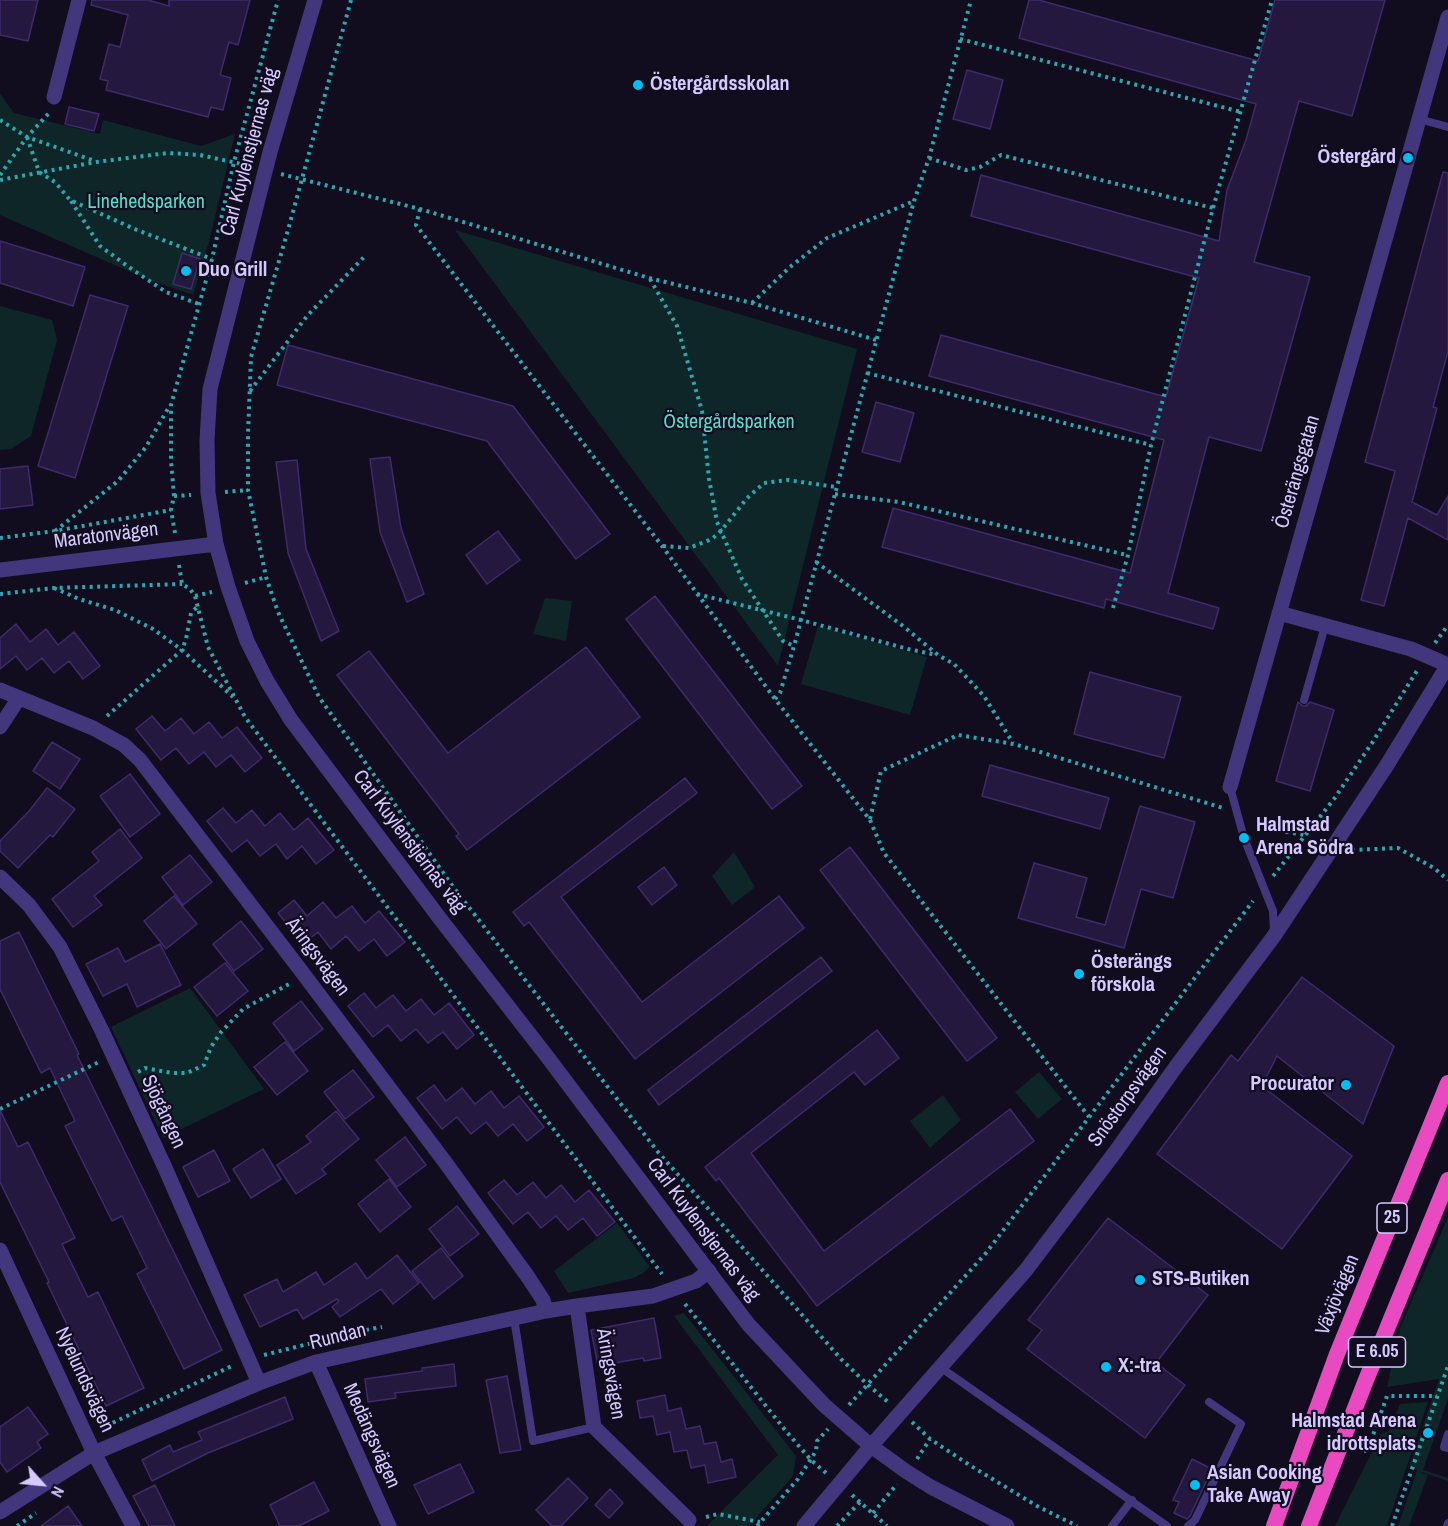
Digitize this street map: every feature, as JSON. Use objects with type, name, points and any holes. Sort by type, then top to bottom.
[{"type":"highway","name":"Växjövägen","points":[[1274,1526],[1337,1354],[1448,1083]]},
{"type":"highway","name":"E 6.05","points":[[1309,1526],[1448,1180]]},
{"type":"street","points":[[54,97],[79,0]]},
{"type":"street","name":"Carl Kuylenstjernas väg","points":[[315,0],[270,152],[210,389],[207,440],[208,493],[216,544],[247,641],[267,681],[291,720],[748,1324],[838,1418],[871,1446],[931,1487],[1007,1526]]},
{"type":"street","name":"Österängsgatan","points":[[1230,787],[1448,17]]},
{"type":"street","name":"Maratonvägen","points":[[0,570],[216,544]]},
{"type":"street","points":[[1279,614],[1411,649],[1448,665]]},
{"type":"street","name":"Snöstorpsvägen","points":[[804,1526],[1026,1270],[1116,1151],[1274,936],[1387,765],[1448,665]]},
{"type":"street","name":"Äringsvägen","points":[[0,690],[93,728],[124,745],[140,760],[445,1162],[521,1267],[543,1300],[546,1311]]},
{"type":"street","points":[[0,727],[19,698]]},
{"type":"street","name":"Sjögången","points":[[0,877],[29,905],[60,947],[175,1191],[258,1383]]},
{"type":"street","name":"Nyelundsvägen","points":[[1,1256],[94,1453],[133,1526]]},
{"type":"street","name":"Rundan","points":[[0,1512],[94,1453],[258,1383],[316,1362],[546,1311],[653,1296],[696,1281],[709,1271]]},
{"type":"street","name":"Äringsvägen","points":[[577,1306],[594,1427],[689,1520]]},
{"type":"street","name":"Medängsvägen","points":[[316,1362],[389,1526]]},
{"type":"lane","points":[[1419,118],[1448,127]]},
{"type":"lane","points":[[1304,700],[1325,626]]},
{"type":"lane","name":"Österängsgatan","points":[[1230,787],[1244,838],[1273,911],[1274,936]]},
{"type":"lane","points":[[514,1318],[533,1441],[594,1427]]},
{"type":"lane","points":[[940,1367],[1167,1526]]},
{"type":"lane","points":[[1188,1526],[1195,1520],[1241,1424],[1209,1402]]},
{"type":"lane","points":[[1448,1434],[1444,1446],[1448,1448]]},
{"type":"lane","points":[[1112,1526],[1132,1500]]},
{"type":"path","points":[[55,531],[118,481],[146,447],[171,405],[212,259],[234,162],[278,0]]},
{"type":"path","points":[[351,0],[250,357],[248,490],[266,577],[278,612],[319,697],[451,884],[658,1152],[841,1359],[868,1385],[930,1439],[1037,1506],[1077,1526]]},
{"type":"path","points":[[775,699],[780,693],[794,646],[914,201],[929,158],[971,0]]},
{"type":"path","points":[[1113,608],[1128,555],[1151,445],[1213,208],[1272,0]]},
{"type":"path","points":[[960,39],[1241,112]]},
{"type":"path","points":[[0,175],[27,137],[50,113],[54,97]]},
{"type":"path","points":[[0,120],[27,137],[96,162]]},
{"type":"path","points":[[27,137],[39,172],[55,182],[70,200],[100,246],[166,292],[199,304]]},
{"type":"path","points":[[0,180],[96,162],[168,153],[200,155],[234,162]]},
{"type":"path","points":[[929,158],[966,170],[980,166],[1001,155],[1213,208]]},
{"type":"path","points":[[302,179],[420,209],[649,278],[752,303],[876,340]]},
{"type":"path","points":[[70,200],[137,230],[212,259]]},
{"type":"path","points":[[752,303],[790,267],[827,238],[914,201]]},
{"type":"path","points":[[420,209],[416,225],[662,546],[775,699],[870,820],[884,853],[1089,1117]]},
{"type":"path","points":[[250,392],[307,316],[366,255]]},
{"type":"path","points":[[649,278],[677,326],[702,411],[709,479],[717,522],[742,579],[783,641],[794,646]]},
{"type":"path","points":[[867,373],[1151,445]]},
{"type":"path","points":[[171,405],[171,461],[174,496],[171,510],[182,584]]},
{"type":"path","points":[[662,546],[689,548],[712,539],[747,498],[764,483],[787,480],[836,487]]},
{"type":"path","points":[[835,494],[899,502],[1128,555]]},
{"type":"path","points":[[0,538],[55,531],[171,510]]},
{"type":"path","points":[[816,562],[903,626],[938,655],[954,664],[984,696],[1014,744]]},
{"type":"path","points":[[0,594],[54,588],[182,584],[190,589],[195,596],[208,647],[245,717],[674,1290],[811,1460]]},
{"type":"path","points":[[54,588],[79,599],[115,610],[153,629],[182,650],[235,698]]},
{"type":"path","points":[[696,594],[938,655]]},
{"type":"path","points":[[93,728],[182,650],[190,613],[197,607]]},
{"type":"path","points":[[757,1526],[798,1479],[816,1451],[817,1441],[986,1253],[1264,887],[1334,800],[1439,635],[1448,625]]},
{"type":"path","points":[[870,820],[881,771],[958,735],[1014,744],[1237,812]]},
{"type":"path","points":[[1240,825],[1305,835]]},
{"type":"path","points":[[1314,826],[1349,850],[1398,848],[1434,868],[1448,880]]},
{"type":"path","points":[[124,1080],[146,1068],[172,1073],[187,1073],[204,1065],[211,1047],[221,1032],[243,1009],[305,976]]},
{"type":"path","points":[[0,1108],[113,1056]]},
{"type":"path","points":[[1392,1526],[1448,1366]]},
{"type":"path","points":[[601,1386],[620,1383]]},
{"type":"path","points":[[1364,1450],[1367,1452],[1387,1396],[1437,1396]]},
{"type":"path","points":[[837,1526],[860,1502]]},
{"type":"path","points":[[689,1520],[718,1514],[761,1522]]},
{"type":"green space","name":"Linehedsparken","points":[[0,94],[14,113],[100,134],[103,120],[201,146],[235,134],[209,242],[193,295],[147,279],[0,215]]},
{"type":"green space","name":"Östergårdsparken","points":[[455,230],[857,349],[778,666]]},
{"type":"green space","points":[[0,306],[52,320],[57,340],[31,436],[11,449],[0,450]]},
{"type":"green space","points":[[545,598],[572,601],[566,641],[533,634]]},
{"type":"green space","points":[[818,626],[927,657],[910,715],[801,684]]},
{"type":"green space","points":[[734,852],[755,887],[732,905],[712,876]]},
{"type":"green space","points":[[190,988],[264,1089],[163,1138],[111,1027]]},
{"type":"green space","points":[[1039,1072],[1062,1099],[1038,1119],[1015,1092]]},
{"type":"green space","points":[[943,1095],[961,1120],[930,1148],[910,1121]]},
{"type":"green space","points":[[1448,1217],[1448,1399],[1423,1470],[1448,1478],[1448,1481],[1421,1472],[1428,1475],[1409,1526],[1398,1526],[1417,1470],[1409,1467],[1439,1379],[1387,1387],[1399,1331]]},
{"type":"green space","points":[[617,1223],[650,1267],[634,1278],[568,1293],[554,1271]]},
{"type":"green space","points":[[684,1313],[796,1456],[793,1476],[749,1526],[707,1526],[778,1455],[674,1316]]},
{"type":"green space","points":[[1428,1402],[1387,1526],[1335,1526],[1381,1434],[1389,1431],[1400,1404]]},
{"type":"building","points":[[0,0],[38,0],[28,41],[0,35]]},
{"type":"building","points":[[92,0],[148,0],[169,6],[169,0],[250,0],[238,45],[229,42],[220,75],[231,78],[223,110],[211,107],[208,117],[106,90],[108,81],[100,79],[109,44],[120,47],[128,15],[91,5]]},
{"type":"building","points":[[1029,0],[1039,0],[1258,61],[1275,0],[1385,0],[1352,116],[1299,101],[1254,262],[1310,277],[1261,451],[1209,437],[1168,593],[1219,608],[1213,629],[1106,599],[1104,608],[882,547],[893,508],[1130,573],[1164,440],[929,376],[941,335],[1166,397],[1199,278],[971,216],[981,175],[1219,241],[1227,190],[1246,140],[1256,104],[1019,38]]},
{"type":"building","points":[[967,70],[1003,80],[990,129],[953,119]]},
{"type":"building","points":[[69,107],[99,114],[94,131],[65,124]]},
{"type":"building","points":[[1443,172],[1448,173],[1448,351],[1433,407],[1437,408],[1412,502],[1437,515],[1448,496],[1448,540],[1408,518],[1384,606],[1361,600],[1395,471],[1365,462]]},
{"type":"building","points":[[0,241],[85,267],[73,306],[0,283]]},
{"type":"building","name":"Duo Grill","points":[[182,253],[200,259],[191,289],[173,284]]},
{"type":"building","points":[[90,295],[128,306],[75,478],[38,466]]},
{"type":"building","points":[[288,345],[513,406],[610,534],[576,559],[487,441],[277,385]]},
{"type":"building","points":[[876,402],[914,413],[900,462],[862,452]]},
{"type":"building","points":[[390,457],[401,528],[424,594],[407,602],[380,532],[370,459]]},
{"type":"building","points":[[297,460],[306,549],[339,631],[321,641],[288,553],[276,462]]},
{"type":"building","points":[[28,466],[33,505],[0,509],[0,469]]},
{"type":"building","points":[[498,531],[520,560],[487,584],[466,555]]},
{"type":"building","points":[[655,596],[802,786],[772,809],[626,619]]},
{"type":"building","points":[[16,624],[30,642],[46,629],[58,645],[74,632],[100,666],[83,679],[69,661],[54,673],[42,658],[27,670],[16,656],[0,669],[0,638]]},
{"type":"building","points":[[586,647],[640,717],[467,850],[456,836],[459,834],[337,675],[369,651],[448,753]]},
{"type":"building","points":[[1090,672],[1181,697],[1164,758],[1074,734]]},
{"type":"building","points":[[1298,702],[1303,706],[1310,702],[1334,710],[1310,791],[1276,781]]},
{"type":"building","points":[[152,716],[165,731],[181,718],[194,734],[209,722],[222,738],[237,727],[262,758],[245,772],[231,755],[216,767],[204,752],[189,764],[176,748],[161,760],[136,729]]},
{"type":"building","points":[[52,742],[80,759],[60,789],[33,771]]},
{"type":"building","points":[[990,765],[1109,798],[1100,829],[982,796]]},
{"type":"building","points":[[130,774],[160,814],[130,837],[100,796]]},
{"type":"building","points":[[685,778],[697,793],[561,897],[642,1002],[779,896],[804,928],[635,1059],[529,922],[524,926],[513,912]]},
{"type":"building","points":[[47,788],[75,809],[53,837],[50,835],[18,868],[0,851],[0,841],[30,810]]},
{"type":"building","points":[[1140,806],[1195,822],[1173,898],[1141,889],[1124,948],[1018,918],[1034,863],[1087,878],[1076,917],[1105,925]]},
{"type":"building","points":[[223,808],[236,823],[252,810],[265,826],[280,813],[294,830],[308,818],[334,850],[316,864],[302,846],[287,859],[276,844],[260,856],[247,840],[232,852],[207,821]]},
{"type":"building","points":[[120,829],[142,858],[94,896],[102,905],[73,927],[52,899],[99,861],[92,852]]},
{"type":"building","points":[[850,847],[997,1038],[967,1061],[820,870]]},
{"type":"building","points":[[190,855],[212,882],[183,905],[162,877]]},
{"type":"building","points":[[664,867],[677,885],[652,905],[638,887]]},
{"type":"building","points":[[174,896],[197,924],[166,949],[144,921]]},
{"type":"building","points":[[294,900],[307,916],[323,902],[336,918],[352,906],[365,923],[379,911],[405,942],[387,956],[374,939],[359,951],[346,936],[331,949],[318,932],[303,944],[278,913]]},
{"type":"building","points":[[241,921],[263,949],[234,971],[213,944]]},
{"type":"building","points":[[19,932],[222,1350],[184,1369],[137,1274],[147,1268],[122,1216],[112,1221],[65,1126],[75,1121],[50,1068],[41,1073],[0,989],[0,941]]},
{"type":"building","points":[[160,944],[181,985],[137,1007],[127,984],[103,996],[86,964],[118,948],[125,962]]},
{"type":"building","points":[[821,957],[832,971],[659,1105],[648,1090]]},
{"type":"building","points":[[225,963],[248,991],[217,1016],[194,987]]},
{"type":"building","points":[[1302,977],[1394,1046],[1363,1124],[1277,1056],[1262,1086],[1352,1156],[1282,1249],[1157,1154],[1231,1055],[1238,1061]]},
{"type":"building","points":[[364,993],[376,1008],[393,995],[406,1011],[421,999],[434,1015],[449,1003],[474,1035],[457,1049],[443,1032],[428,1043],[416,1029],[401,1041],[388,1025],[373,1037],[348,1006]]},
{"type":"building","points":[[301,1001],[323,1029],[294,1051],[273,1023]]},
{"type":"building","points":[[877,1030],[899,1058],[865,1085],[854,1072],[751,1153],[824,1251],[1010,1109],[1034,1141],[817,1306],[719,1178],[716,1181],[705,1167]]},
{"type":"building","points":[[285,1042],[308,1071],[277,1095],[254,1067]]},
{"type":"building","points":[[353,1070],[374,1097],[345,1119],[324,1092]]},
{"type":"building","points":[[434,1085],[446,1101],[462,1088],[475,1104],[491,1091],[504,1108],[519,1096],[544,1127],[527,1141],[513,1124],[498,1136],[486,1122],[471,1134],[457,1117],[442,1129],[417,1098]]},
{"type":"building","points":[[0,1110],[18,1147],[28,1142],[75,1238],[62,1244],[88,1297],[98,1292],[144,1388],[106,1406],[0,1182]]},
{"type":"building","points":[[336,1111],[359,1139],[322,1169],[326,1174],[296,1194],[277,1165],[311,1142],[306,1136]]},
{"type":"building","points":[[405,1137],[426,1165],[397,1187],[376,1160]]},
{"type":"building","points":[[263,1149],[281,1179],[251,1198],[233,1169]]},
{"type":"building","points":[[214,1150],[230,1181],[198,1197],[183,1167]]},
{"type":"building","points":[[389,1179],[411,1207],[380,1232],[358,1204]]},
{"type":"building","points":[[504,1180],[517,1195],[533,1182],[546,1198],[561,1185],[575,1202],[589,1190],[615,1222],[597,1236],[583,1218],[568,1230],[556,1216],[541,1228],[528,1212],[513,1224],[488,1193]]},
{"type":"building","points":[[457,1206],[479,1234],[450,1256],[429,1229]]},
{"type":"building","points":[[1108,1218],[1208,1295],[1156,1363],[1185,1385],[1145,1438],[1027,1349],[1042,1330],[1028,1320]]},
{"type":"building","points":[[441,1248],[463,1276],[434,1299],[412,1271]]},
{"type":"building","points":[[397,1255],[419,1283],[393,1304],[381,1289],[340,1317],[332,1307],[339,1301],[337,1299],[303,1319],[297,1309],[260,1327],[244,1295],[277,1279],[283,1292],[316,1272],[324,1285],[356,1263],[367,1279]]},
{"type":"building","points":[[654,1318],[661,1358],[644,1361],[643,1358],[598,1366],[591,1330]]},
{"type":"building","points":[[454,1364],[456,1386],[395,1393],[396,1398],[368,1402],[365,1379]]},
{"type":"building","points":[[507,1376],[521,1450],[500,1453],[486,1380]]},
{"type":"building","points":[[665,1395],[668,1411],[681,1408],[686,1429],[700,1426],[704,1444],[716,1442],[721,1462],[732,1459],[736,1477],[708,1483],[705,1465],[691,1468],[687,1450],[674,1452],[670,1432],[657,1435],[653,1416],[640,1418],[637,1401]]},
{"type":"building","points":[[285,1397],[293,1419],[208,1453],[152,1481],[142,1460],[170,1445],[173,1452],[202,1440],[198,1432]]},
{"type":"building","points":[[28,1407],[48,1434],[37,1442],[41,1448],[7,1472],[0,1462],[0,1427]]},
{"type":"building","name":"Asian Cooking Take Away","points":[[1192,1459],[1212,1469],[1187,1519],[1174,1513],[1179,1502],[1173,1500]]},
{"type":"building","points":[[460,1464],[474,1492],[428,1514],[414,1485]]},
{"type":"building","points":[[568,1478],[588,1498],[561,1526],[552,1526],[536,1510]]},
{"type":"building","points":[[314,1482],[329,1511],[299,1526],[280,1526],[270,1505]]},
{"type":"building","points":[[155,1485],[175,1526],[149,1526],[133,1496]]},
{"type":"building","points":[[610,1489],[623,1503],[609,1518],[595,1505]]},
{"type":"building","points":[[68,1506],[82,1526],[41,1526]]},
{"type":"place","name":"Östergårdsskolan","points":[[638,85]]},
{"type":"place","name":"Östergård","points":[[1408,158]]},
{"type":"place","name":"Duo Grill","points":[[186,271]]},
{"type":"place","name":"Halmstad Arena Södra","points":[[1244,838]]},
{"type":"place","name":"Österängs förskola","points":[[1079,974]]},
{"type":"place","name":"Procurator","points":[[1346,1085]]},
{"type":"place","name":"STS-Butiken","points":[[1140,1280]]},
{"type":"place","name":"X:-tra","points":[[1106,1367]]},
{"type":"place","name":"Halmstad Arena idrottsplats","points":[[1428,1433]]},
{"type":"place","name":"Asian Cooking Take Away","points":[[1195,1485]]}]
